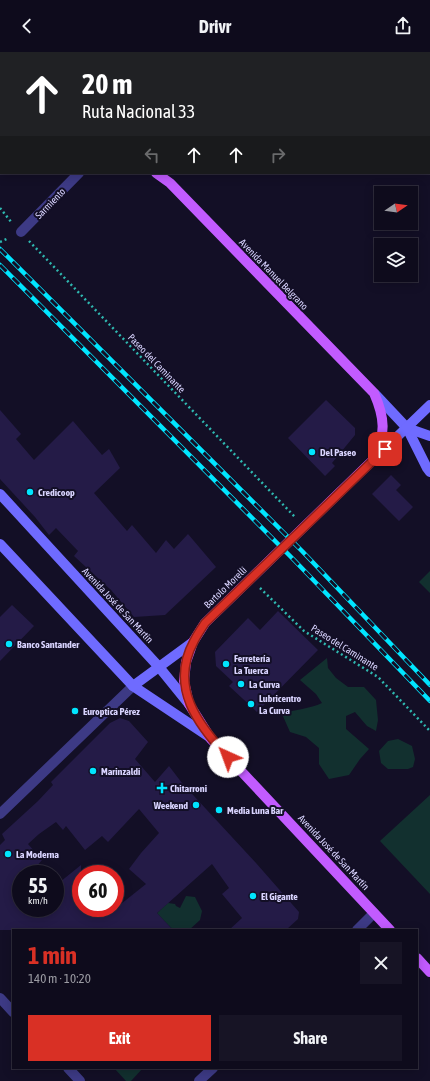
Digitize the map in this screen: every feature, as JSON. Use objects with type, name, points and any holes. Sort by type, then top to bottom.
[{"type":"main road","name":"Avenida Manuel Belgrano","points":[[157,174],[170,183],[374,393],[381,413],[383,433],[380,447],[374,459]]},
{"type":"main road","name":"Bartolo Morelli","points":[[193,642],[205,623],[374,459]]},
{"type":"main road","points":[[189,704],[184,681],[186,662],[193,642]]},
{"type":"main road","name":"Avenida José de San Martín","points":[[189,704],[211,739],[389,929]]},
{"type":"main road","points":[[418,959],[430,972]]},
{"type":"street","name":"Sarmiento","points":[[21,232],[78,174]]},
{"type":"street","name":"Avenida Manuel Belgrano","points":[[374,393],[407,428],[430,472]]},
{"type":"street","name":"Bartolo Morelli","points":[[374,459],[430,405]]},
{"type":"street","name":"Avenida Manuel Belgrano","points":[[407,428],[430,436]]},
{"type":"street","name":"Avenida José de San Martín","points":[[0,494],[159,667],[189,704]]},
{"type":"street","name":"Avenida José de San Martín","points":[[0,544],[133,686],[211,739]]},
{"type":"street","name":"Bartolo Morelli","points":[[0,814],[133,686],[193,642]]},
{"type":"street","points":[[358,929],[374,913]]},
{"type":"street","points":[[0,998],[12,1011]]},
{"type":"street","points":[[69,1069],[80,1081]]},
{"type":"street","points":[[199,1081],[211,1069]]},
{"type":"path","name":"Paseo del Caminante","points":[[0,208],[21,232],[304,527]]},
{"type":"path","name":"Paseo del Caminante","points":[[250,579],[304,631],[378,677],[430,731]]},
{"type":"green space","points":[[430,571],[430,593],[419,582]]},
{"type":"green space","points":[[327,658],[328,668],[336,678],[348,687],[364,687],[376,700],[378,720],[376,731],[367,726],[355,712],[346,716],[346,729],[369,749],[349,775],[329,779],[319,764],[319,748],[306,737],[290,732],[282,714],[313,707],[322,703],[316,694],[300,680]]},
{"type":"green space","points":[[398,739],[412,746],[415,759],[413,767],[408,769],[388,769],[381,763],[379,751],[388,741]]},
{"type":"green space","points":[[430,795],[430,894],[380,841]]},
{"type":"green space","points":[[186,896],[195,897],[202,911],[200,920],[190,929],[172,929],[157,913],[168,903],[175,904],[180,908]]},
{"type":"green space","points":[[115,1069],[142,1069],[131,1081],[126,1081]]},
{"type":"building","points":[[326,400],[355,428],[355,435],[332,463],[335,466],[325,476],[288,438]]},
{"type":"building","points":[[0,410],[21,434],[16,439],[34,460],[73,421],[102,455],[109,449],[120,468],[94,493],[127,531],[132,525],[156,553],[166,540],[174,549],[188,534],[216,567],[165,615],[134,617],[111,590],[74,556],[78,551],[56,528],[49,535],[35,517],[0,479]]},
{"type":"building","points":[[391,475],[401,485],[396,490],[413,507],[399,521],[372,494]]},
{"type":"building","name":"Banco Santander","points":[[12,605],[34,626],[0,661],[0,617]]},
{"type":"building","points":[[278,611],[318,650],[257,712],[229,686],[233,682],[216,666],[215,652],[248,618],[260,630]]},
{"type":"building","points":[[120,718],[129,721],[148,742],[135,759],[155,782],[169,766],[182,783],[299,912],[298,919],[287,929],[230,929],[242,918],[222,894],[229,888],[212,864],[157,913],[172,929],[0,930],[0,845],[5,840],[2,834],[53,785],[51,782],[110,723]],"holes":[[[139,809],[159,833],[129,869],[146,884],[124,902],[124,917],[72,917],[72,872],[64,879],[64,917],[12,917],[12,865],[38,865],[42,860],[28,844],[56,822],[63,830],[66,826],[85,850],[102,836],[108,842]]]},
{"type":"railway","points":[[0,249],[302,551],[430,685]]},
{"type":"railway","points":[[0,265],[294,560],[430,701]]},
{"type":"place","name":"Del Paseo","points":[[312,452]]},
{"type":"place","name":"Credicoop","points":[[30,492]]},
{"type":"place","name":"Banco Santander","points":[[9,644]]},
{"type":"place","name":"Ferretería La Tuerca","points":[[226,664]]},
{"type":"place","name":"La Curva","points":[[241,684]]},
{"type":"place","name":"Lubricentro La Curva","points":[[251,704]]},
{"type":"place","name":"Europtica Pérez","points":[[75,711]]},
{"type":"place","name":"Marinzaldi","points":[[93,771]]},
{"type":"place","name":"Chitarroni","points":[[162,788]]},
{"type":"place","name":"Weekend","points":[[196,805]]},
{"type":"place","name":"Media Luna Bar","points":[[219,810]]},
{"type":"place","name":"La Moderna","points":[[8,854]]},
{"type":"place","name":"El Gigante","points":[[253,896]]},
{"type":"route","points":[[228,757],[211,739],[189,704],[184,681],[186,662],[193,642],[205,623],[385,449]]}]
